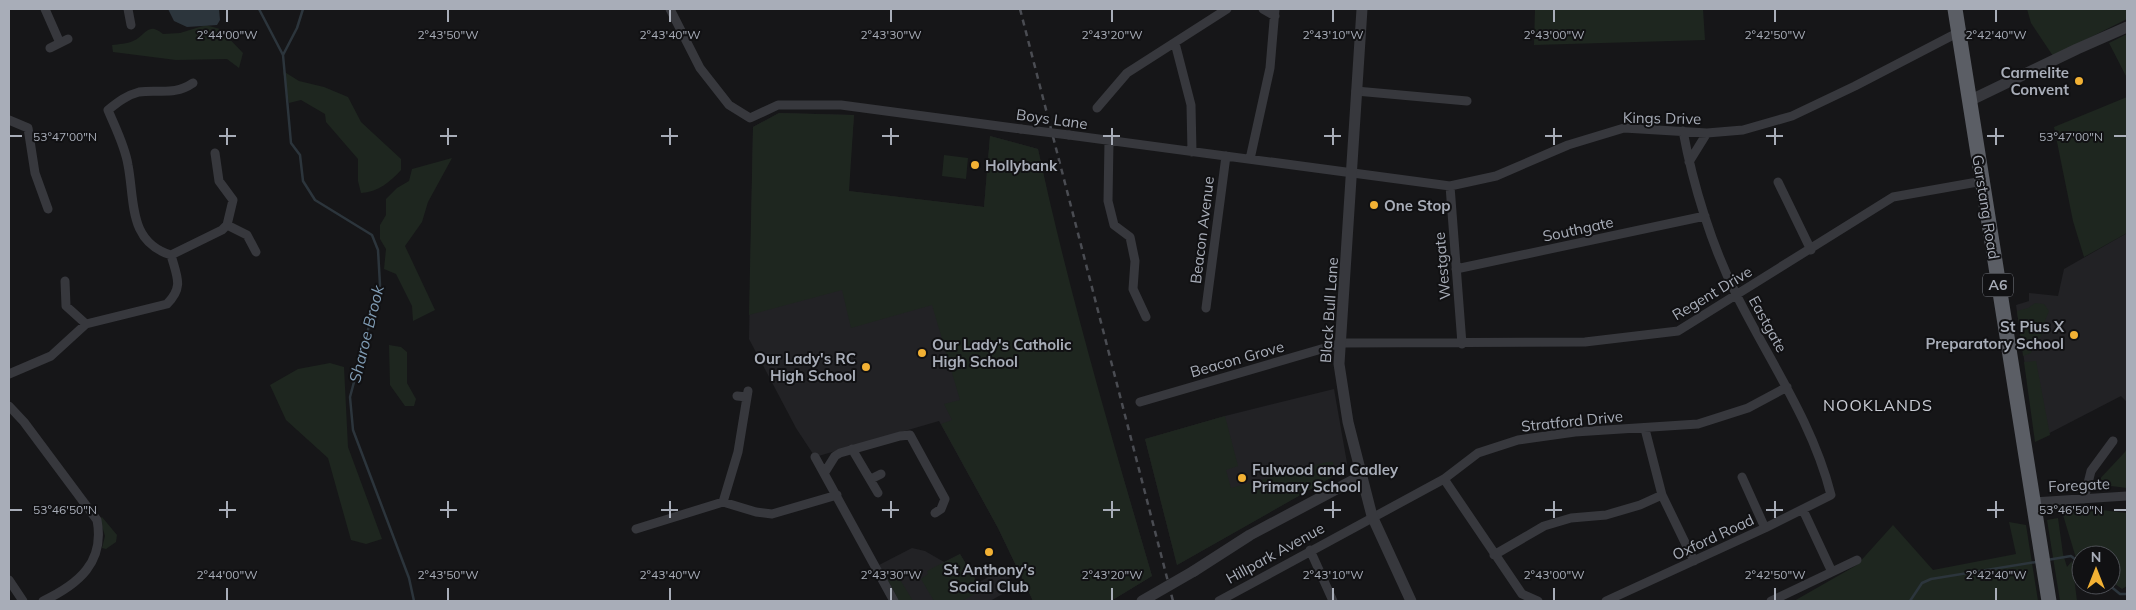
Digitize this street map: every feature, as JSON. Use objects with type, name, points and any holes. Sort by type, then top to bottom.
[{"type":"highway","name":"Garstang Road","points":[[1955,9],[2049,601]]},
{"type":"street","points":[[46,9],[64,41],[50,48]]},
{"type":"street","points":[[128,9],[131,25]]},
{"type":"street","name":"Boys Lane","points":[[670,9],[700,68],[729,105],[750,118],[778,106],[841,105],[1353,173]]},
{"type":"street","points":[[1097,108],[1127,73],[1228,9]]},
{"type":"street","points":[[1250,159],[1270,68],[1275,12],[1263,9]]},
{"type":"street","name":"Black Bull Lane","points":[[1362,9],[1342,343],[1339,364],[1342,394],[1372,516],[1411,601]]},
{"type":"street","points":[[1970,101],[2077,49],[2127,28]]},
{"type":"street","name":"Kings Drive","points":[[1353,173],[1450,186],[1496,176],[1568,144],[1624,128],[1707,133],[1743,130],[1792,116],[1855,86],[1958,32]]},
{"type":"street","points":[[1175,43],[1190,105],[1192,152]]},
{"type":"street","points":[[193,83],[184,89],[156,93],[140,92],[122,99],[108,110],[128,162],[137,226],[157,251],[171,255],[222,230],[227,225],[233,200],[219,182],[215,153]]},
{"type":"street","points":[[1356,91],[1467,101]]},
{"type":"street","points":[[9,120],[28,128],[35,173],[48,209]]},
{"type":"street","name":"Eastgate","points":[[1683,131],[1689,162],[1705,216],[1736,295],[1787,387],[1823,465],[1831,495]]},
{"type":"street","points":[[1689,162],[1707,133]]},
{"type":"street","points":[[1109,141],[1108,201],[1114,225],[1130,237],[1135,261],[1133,289],[1146,317]]},
{"type":"street","name":"Beacon Avenue","points":[[1206,308],[1226,156]]},
{"type":"street","name":"Regent Drive","points":[[1342,343],[1585,342],[1678,331],[1811,250],[1893,197],[1983,180]]},
{"type":"street","points":[[1778,182],[1811,250]]},
{"type":"street","name":"Westgate","points":[[1450,186],[1462,344]]},
{"type":"street","name":"Southgate","points":[[1456,269],[1705,216]]},
{"type":"street","points":[[227,225],[247,235],[256,252]]},
{"type":"street","points":[[9,374],[50,356],[86,324],[167,304],[176,295],[178,282],[171,255]]},
{"type":"street","points":[[65,282],[66,306],[86,324]]},
{"type":"street","name":"Beacon Grove","points":[[1140,402],[1342,343]]},
{"type":"street","name":"Stratford Drive","points":[[1372,516],[1444,479],[1478,453],[1518,440],[1575,432],[1646,429],[1698,424],[1748,408],[1787,387]]},
{"type":"street","points":[[723,502],[738,452],[748,394],[737,396]]},
{"type":"street","points":[[9,406],[24,422],[97,520],[100,537],[94,561],[59,594],[43,601]]},
{"type":"street","points":[[1646,429],[1662,495],[1694,561]]},
{"type":"street","points":[[825,472],[835,456],[852,449],[910,435],[945,499],[941,509],[935,513]]},
{"type":"street","points":[[2084,499],[2091,471],[2113,442]]},
{"type":"street","points":[[852,449],[878,492]]},
{"type":"street","points":[[815,457],[825,472],[894,601]]},
{"type":"street","points":[[871,479],[881,474]]},
{"type":"street","points":[[1142,601],[1194,571],[1250,535],[1361,476]]},
{"type":"street","points":[[1742,477],[1765,528]]},
{"type":"street","points":[[1444,479],[1522,594],[1538,601]]},
{"type":"street","points":[[635,528],[723,502],[756,512],[772,514],[837,495]]},
{"type":"street","points":[[1494,555],[1544,526],[1571,518],[1606,515],[1640,505],[1662,495]]},
{"type":"street","name":"Oxford Road","points":[[1606,601],[1625,598],[1694,561],[1831,495]]},
{"type":"street","name":"Foregate","points":[[2033,502],[2127,496]]},
{"type":"street","points":[[1803,510],[1832,572]]},
{"type":"street","name":"Hillpark Avenue","points":[[1219,601],[1372,516]]},
{"type":"street","points":[[1310,550],[1333,601]]},
{"type":"street","points":[[1771,601],[1857,560]]},
{"type":"street","points":[[9,580],[23,601]]},
{"type":"shaded area","points":[[168,9],[219,9],[220,20],[217,25],[187,27],[174,21]]},
{"type":"shaded area","points":[[1535,9],[1703,9],[1705,40],[1534,45]]},
{"type":"shaded area","points":[[2027,9],[2127,9],[2127,19],[2053,56],[2031,23]]},
{"type":"shaded area","points":[[206,25],[220,29],[243,53],[239,68],[227,59],[176,60],[113,52],[112,45],[131,42],[150,29],[158,30],[163,34],[180,33]]},
{"type":"shaded area","points":[[2127,34],[2127,78],[2109,43]]},
{"type":"shaded area","points":[[283,71],[299,81],[324,87],[348,97],[361,122],[401,159],[401,170],[383,186],[373,191],[361,193],[358,181],[358,159],[326,122],[325,114],[301,100],[289,103]]},
{"type":"shaded area","points":[[2127,97],[2127,233],[2084,257],[2073,221],[2054,127]]},
{"type":"shaded area","name":"Our Lady's Catholic High School","points":[[779,113],[854,115],[848,191],[984,207],[990,136],[1038,149],[1057,238],[1098,392],[1152,576],[1111,601],[1033,601],[998,528],[939,421],[815,457],[796,428],[749,339],[753,127]]},
{"type":"shaded area","name":"Our Lady's Catholic High School","points":[[779,113],[854,115],[849,191],[984,207],[990,136],[1038,149],[1077,310],[1152,576],[1111,601],[1033,601],[998,528],[941,424],[952,420],[944,404],[960,400],[932,305],[851,328],[842,290],[749,315],[753,127]]},
{"type":"shaded area","points":[[944,155],[968,158],[966,179],[942,176]]},
{"type":"shaded area","points":[[452,158],[428,202],[422,222],[405,246],[435,310],[413,321],[412,306],[396,274],[384,269],[386,249],[380,239],[380,225],[386,215],[386,199],[397,188],[409,181],[412,169]]},
{"type":"shaded area","name":"St Pius X Preparatory School","points":[[2127,233],[2127,402],[2121,396],[2036,440],[2016,305],[2029,301],[2029,293],[2058,296],[2064,269]]},
{"type":"shaded area","points":[[2035,303],[2044,304],[2049,311],[2045,321],[2046,330],[2035,343],[2031,353],[2023,356],[2017,311],[2028,308]]},
{"type":"shaded area","points":[[389,345],[401,347],[407,352],[407,383],[416,399],[414,406],[405,406],[390,385]]},
{"type":"shaded area","points":[[2036,361],[2050,435],[2035,442],[2024,362]]},
{"type":"shaded area","points":[[330,363],[344,367],[348,447],[382,539],[366,544],[351,540],[328,458],[286,420],[270,385],[298,369]]},
{"type":"shaded area","name":"Fulwood and Cadley Primary School","points":[[1334,389],[1347,463],[1344,470],[1177,565],[1145,439],[1225,416]]},
{"type":"shaded area","name":"Fulwood and Cadley Primary School","points":[[1225,416],[1238,466],[1226,470],[1231,488],[1327,462],[1333,462],[1334,476],[1177,565],[1145,439]]},
{"type":"shaded area","points":[[2127,448],[2127,488],[2095,484],[2125,452]]},
{"type":"shaded area","points":[[2060,505],[2127,513],[2127,586],[2121,588],[2121,545],[2072,545]]},
{"type":"shaded area","points":[[102,517],[117,535],[116,542],[106,549],[102,548],[105,536],[100,519]]},
{"type":"shaded area","points":[[2058,518],[2063,554],[2067,567],[2071,562],[2071,595],[2076,595],[2077,601],[2060,601],[2047,520]]},
{"type":"shaded area","points":[[2009,522],[2026,525],[2038,601],[1794,601],[1857,565],[1893,525],[1933,570],[2016,554]]},
{"type":"shaded area","points":[[912,548],[925,551],[944,562],[960,554],[977,583],[1004,569],[1015,587],[990,601],[899,601],[879,565]]},
{"type":"shaded area","points":[[960,554],[982,590],[962,601],[934,601],[921,579],[928,574],[927,571]]},
{"type":"shaded area","points":[[896,573],[913,601],[899,601],[886,576]]},
{"type":"waterway","points":[[259,9],[283,55]]},
{"type":"waterway","name":"Sharoe Brook","points":[[303,9],[297,28],[283,55],[291,143],[300,155],[303,181],[315,200],[372,235],[378,250],[380,285],[350,397],[353,430],[409,578],[414,601]]},
{"type":"waterway","points":[[2047,560],[2071,556]]},
{"type":"waterway","points":[[1910,601],[1922,583],[1931,579],[2036,562]]},
{"type":"waterway","points":[[2121,594],[2127,594]]},
{"type":"railway","points":[[1020,9],[1173,601]]},
{"type":"place","name":"Carmelite Convent","points":[[2079,81]]},
{"type":"place","name":"Hollybank","points":[[975,165]]},
{"type":"place","name":"One Stop","points":[[1374,205]]},
{"type":"place","name":"St Pius X Preparatory School","points":[[2074,335]]},
{"type":"place","name":"Our Lady's Catholic High School","points":[[922,353]]},
{"type":"place","name":"Our Lady's RC High School","points":[[866,367]]},
{"type":"place","name":"Fulwood and Cadley Primary School","points":[[1242,478]]},
{"type":"place","name":"St Anthony's Social Club","points":[[989,552]]},
{"type":"district","name":"NOOKLANDS","points":[[1878,405]]}]
